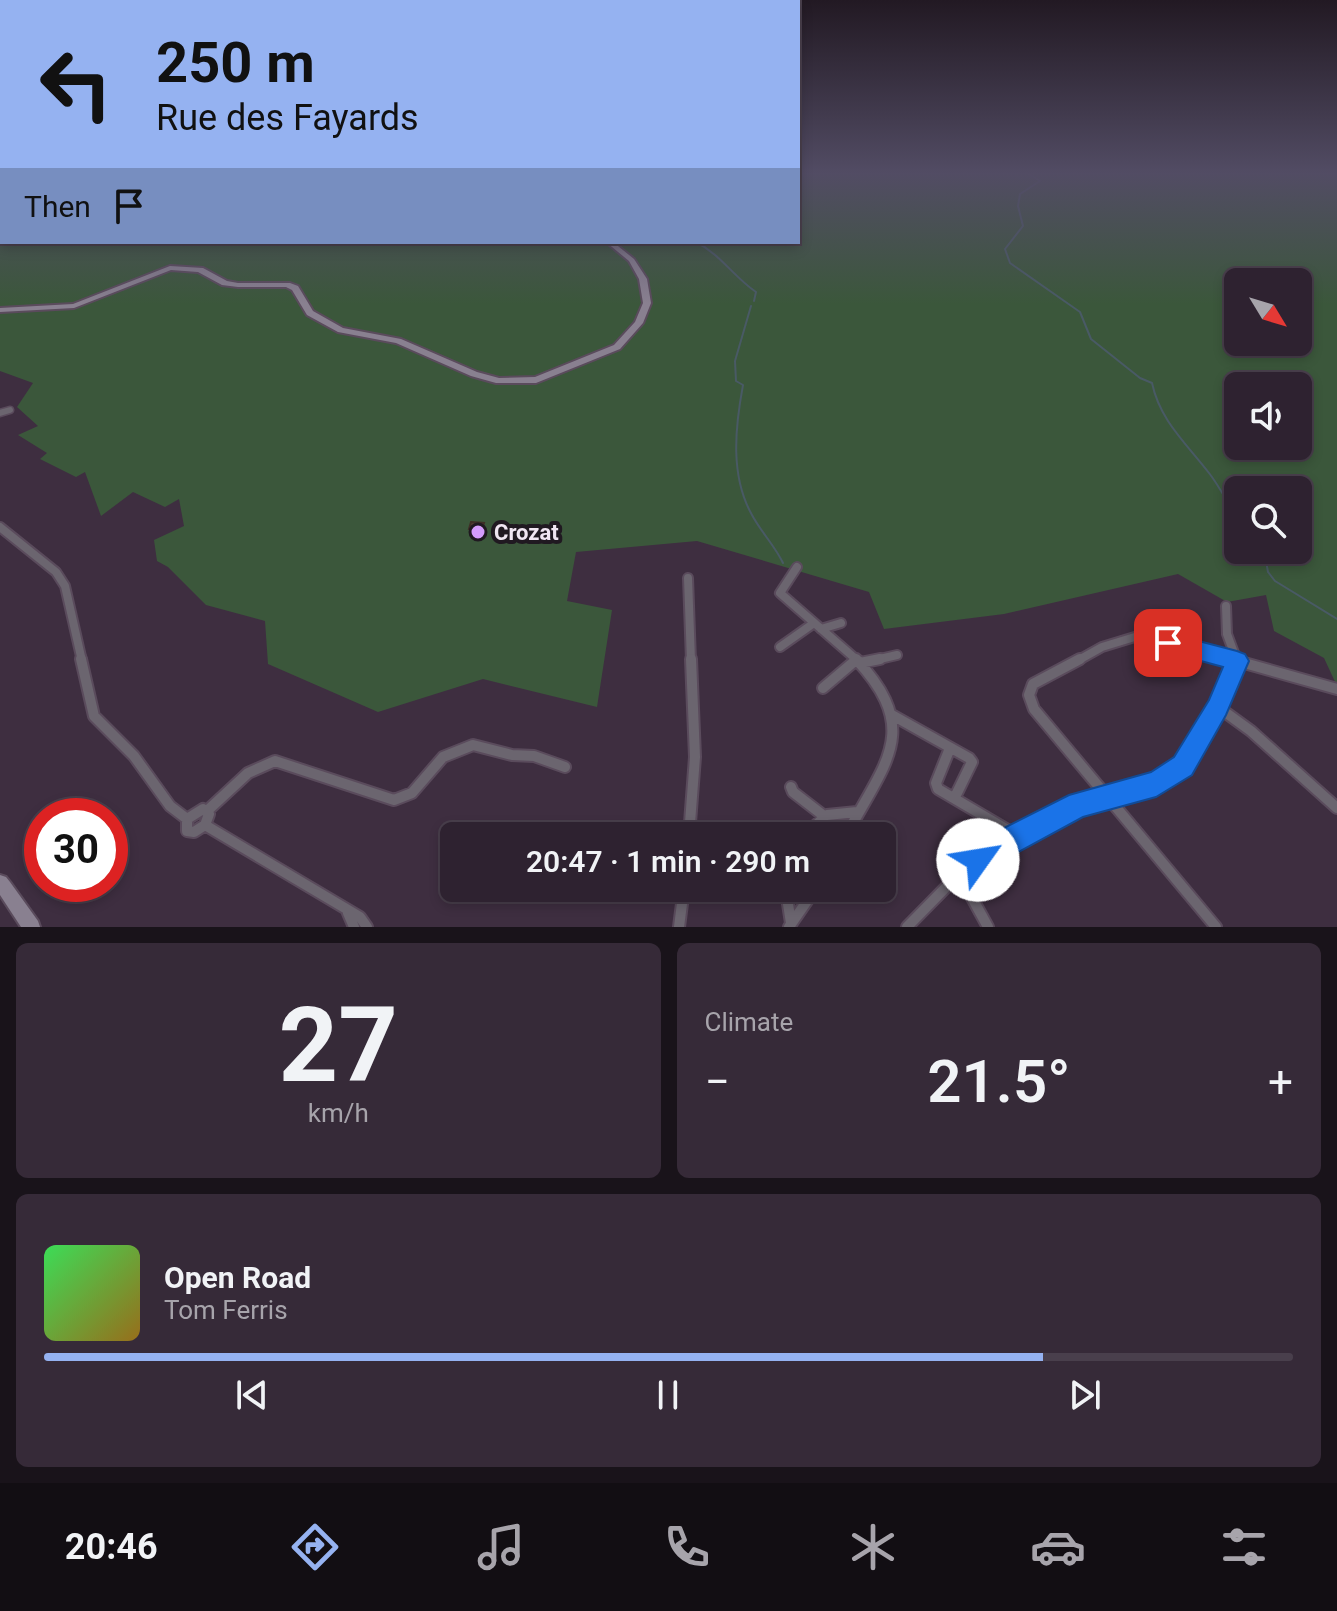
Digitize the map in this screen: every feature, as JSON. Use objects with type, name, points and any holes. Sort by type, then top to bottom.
[{"type":"street","points":[[0,310],[74,306],[155,272],[186,268],[200,270],[225,283],[287,285],[295,288],[310,313],[341,330],[398,341],[474,374],[515,382],[536,380],[606,353],[634,330],[645,311],[646,292],[632,260],[612,244]]},
{"type":"street","points":[[0,413],[10,410]]},
{"type":"street","points":[[0,527],[58,574],[65,586],[94,716],[136,758],[155,790],[174,811],[187,819]]},
{"type":"street","points":[[797,567],[780,593],[876,680],[889,702],[895,728],[887,757],[852,822]]},
{"type":"street","points":[[688,578],[695,757],[690,822]]},
{"type":"street","points":[[907,927],[959,874],[1018,836],[1079,804],[1156,784],[1183,766],[1218,707],[1237,661],[1227,634],[1226,606]]},
{"type":"street","points":[[780,647],[818,626],[841,623]]},
{"type":"street","points":[[1216,927],[1034,709],[1029,695],[1033,684],[1102,647],[1138,636],[1337,689]]},
{"type":"street","points":[[823,688],[858,662],[897,655]]},
{"type":"street","points":[[1218,707],[1251,731],[1337,808]]},
{"type":"street","points":[[892,715],[969,758],[972,762],[955,797]]},
{"type":"street","points":[[207,811],[209,817],[205,825],[190,832],[185,828],[187,819],[195,811],[207,811],[248,773],[275,761],[394,800],[412,793],[443,757],[473,745],[512,755],[534,756],[565,767]]},
{"type":"street","points":[[950,748],[936,783],[938,789],[1018,836]]},
{"type":"street","points":[[791,787],[793,792],[824,816]]},
{"type":"street","points":[[814,822],[834,811],[857,812]]},
{"type":"street","points":[[205,825],[348,913],[360,917],[367,927]]},
{"type":"street","points":[[959,874],[988,927]]},
{"type":"street","points":[[0,883],[9,892],[18,913],[32,927]]},
{"type":"street","points":[[679,927],[682,902]]},
{"type":"street","points":[[788,902],[790,925]]},
{"type":"street","points":[[790,925],[806,902]]},
{"type":"street","points":[[348,913],[354,927]]},
{"type":"green space","points":[[800,217],[1337,217],[1337,686],[1324,658],[1274,631],[1266,595],[1227,602],[1178,574],[1004,614],[884,629],[869,592],[697,541],[576,552],[567,601],[612,610],[597,707],[483,679],[378,712],[268,664],[265,621],[206,605],[168,567],[157,561],[154,540],[184,526],[179,499],[165,507],[133,492],[101,516],[85,472],[76,477],[40,459],[47,453],[18,435],[38,426],[17,407],[33,383],[0,371],[0,244],[800,244]]},
{"type":"building","points":[[471,522],[484,523],[482,529],[469,529]]},
{"type":"waterway","points":[[1021,217],[1023,226],[1005,249],[1010,263],[1080,312],[1091,339],[1140,378],[1152,383],[1168,421],[1224,496]]},
{"type":"waterway","points":[[699,244],[756,292],[754,301]]},
{"type":"waterway","points":[[751,306],[735,361],[736,381],[743,385],[738,418],[737,468],[752,515],[783,563]]},
{"type":"waterway","points":[[1267,564],[1275,581],[1337,619]]},
{"type":"place","name":"Crozat","points":[[478,532]]},
{"type":"route","points":[[978,860],[998,846],[1079,804],[1156,784],[1183,766],[1218,707],[1237,661],[1168,643]]}]
